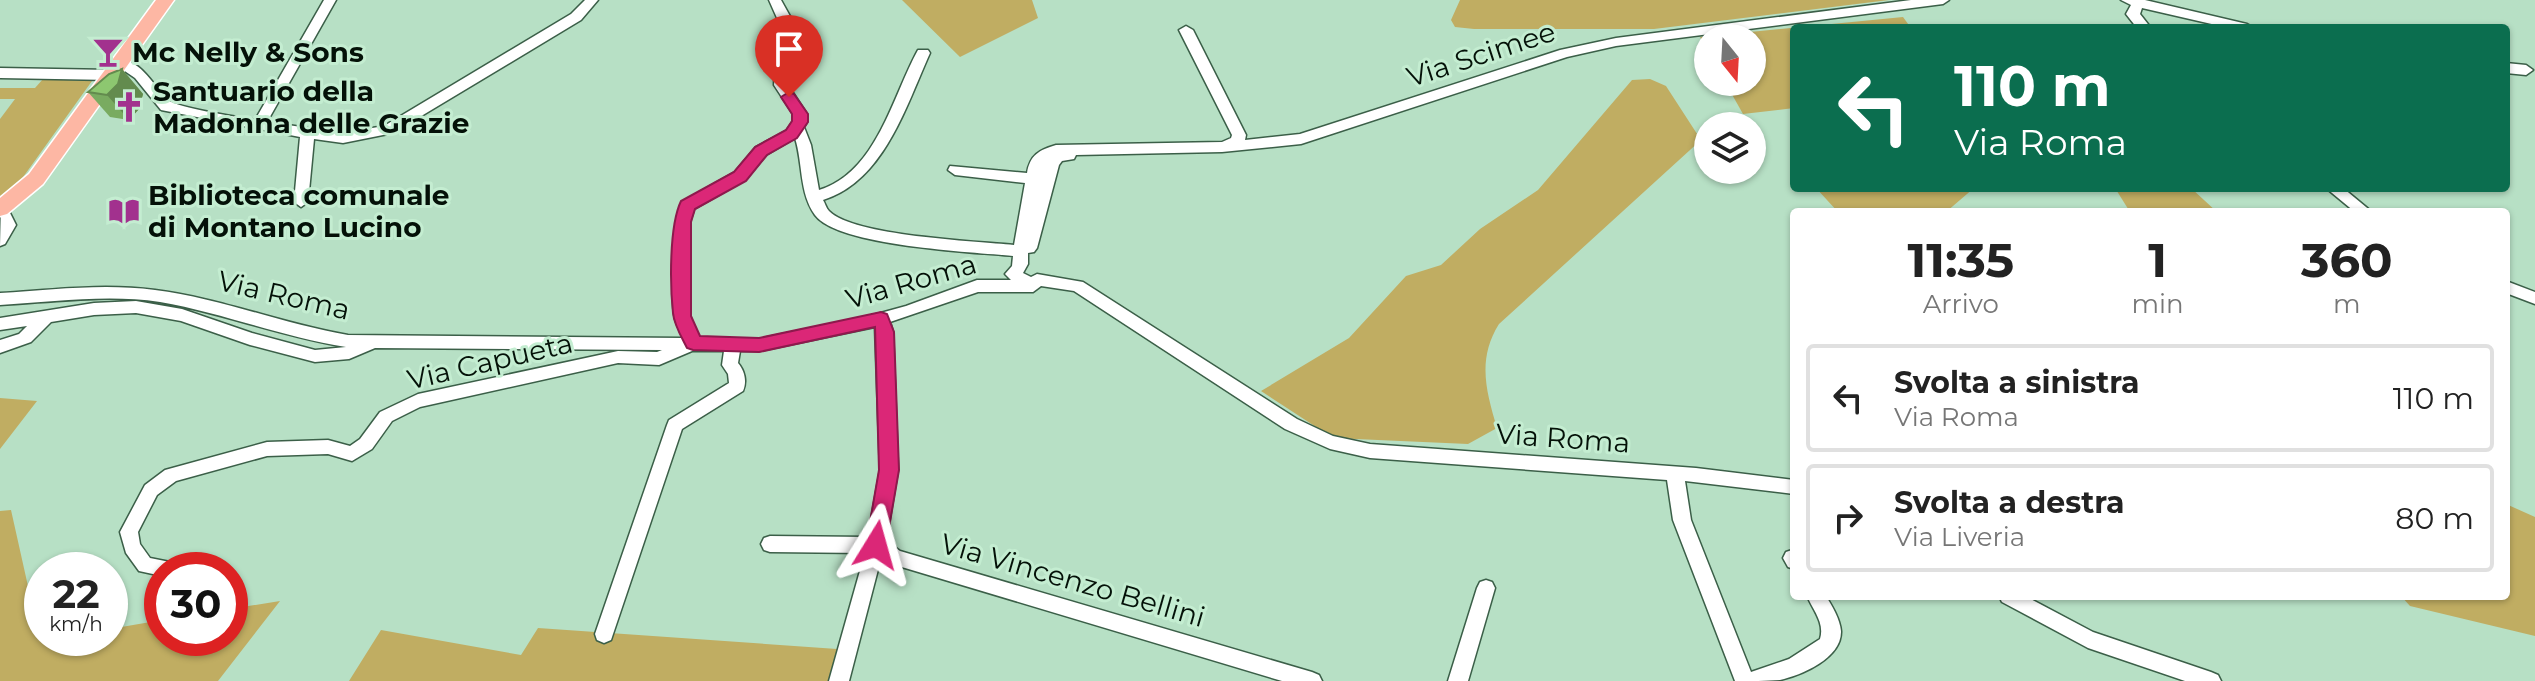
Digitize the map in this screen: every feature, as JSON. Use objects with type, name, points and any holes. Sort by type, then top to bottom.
[{"type":"main road","points":[[0,209],[36,179],[165,0]]},
{"type":"street","points":[[258,126],[330,0]]},
{"type":"street","points":[[0,73],[116,69],[140,75],[166,107],[258,126],[343,138],[388,130],[576,17],[592,0]]},
{"type":"street","points":[[775,0],[784,18],[781,85],[800,114],[797,128],[808,158],[812,192],[821,213],[830,220],[866,233],[1020,251]]},
{"type":"street","name":"Via Scimee","points":[[1050,158],[1096,151],[1230,146],[1301,139],[1565,53],[1616,42],[1943,0]]},
{"type":"street","points":[[2141,24],[2133,14],[2133,1],[2230,24]]},
{"type":"street","points":[[1186,30],[1239,135],[1230,146]]},
{"type":"street","points":[[815,197],[824,196],[866,167],[923,53]]},
{"type":"street","points":[[2510,68],[2526,70]]},
{"type":"street","points":[[693,343],[682,316],[683,222],[687,206],[740,176],[761,151],[797,128]]},
{"type":"street","points":[[301,202],[307,134]]},
{"type":"street","points":[[1033,286],[1013,274],[1019,268],[1036,163],[1050,158]]},
{"type":"street","points":[[1033,286],[1023,261],[1029,251],[1050,158]]},
{"type":"street","points":[[955,170],[1031,179]]},
{"type":"street","points":[[2338,192],[2360,208]]},
{"type":"street","points":[[0,209],[9,225],[0,240]]},
{"type":"street","name":"Via Roma","points":[[0,299],[125,293],[156,295],[321,337],[759,345],[881,319],[977,286],[1033,286],[1037,280],[1078,286],[1291,424],[1330,442],[1370,451],[1675,474],[1790,487]]},
{"type":"street","points":[[2510,289],[2535,298]]},
{"type":"street","points":[[0,324],[94,309],[136,307],[182,315],[250,339],[315,356],[349,353],[375,340]]},
{"type":"street","points":[[0,347],[25,338],[45,318]]},
{"type":"street","points":[[839,681],[876,545],[889,470],[885,332],[881,319]]},
{"type":"street","name":"Via Capueta","points":[[144,564],[132,547],[129,532],[151,490],[171,475],[267,449],[328,447],[352,454],[370,443],[377,426],[391,413],[418,401],[618,357],[659,359],[693,343]]},
{"type":"street","points":[[604,634],[675,425],[737,386],[736,372],[730,365],[733,344]]},
{"type":"street","points":[[1675,474],[1682,520],[1747,681],[1802,662],[1828,645],[1832,634],[1818,600]]},
{"type":"street","name":"Via Vincenzo Bellini","points":[[770,544],[876,545],[895,557],[1312,681]]},
{"type":"street","points":[[1458,681],[1486,588]]},
{"type":"street","points":[[2015,600],[2088,639],[2211,681]]},
{"type":"shaded area","points":[[902,0],[1032,0],[1038,18],[960,57]]},
{"type":"shaded area","points":[[1460,0],[1889,0],[1654,29],[1474,29],[1455,27],[1451,20]]},
{"type":"shaded area","points":[[1903,17],[1908,24],[1832,24]]},
{"type":"shaded area","points":[[1790,28],[1790,108],[1742,112],[1733,96],[1766,96],[1766,30]]},
{"type":"shaded area","points":[[43,79],[92,81],[21,180],[0,198],[0,119],[15,99],[0,99],[0,88],[35,88]]},
{"type":"shaded area","points":[[1650,79],[1666,86],[1694,129],[1694,146],[1499,324],[1492,337],[1486,363],[1487,388],[1497,428],[1468,444],[1333,438],[1261,391],[1349,338],[1406,276],[1441,265],[1480,229],[1538,190],[1632,80]]},
{"type":"shaded area","points":[[1820,192],[1969,192],[1951,208],[1834,208]]},
{"type":"shaded area","points":[[2118,192],[2195,192],[2213,208],[2128,208]]},
{"type":"shaded area","points":[[0,398],[37,401],[0,449]]},
{"type":"shaded area","points":[[2510,506],[2535,517],[2535,636],[2410,606],[2405,600],[2510,600]]},
{"type":"shaded area","points":[[11,510],[24,568],[24,656],[128,656],[128,626],[144,623],[144,656],[237,656],[218,681],[0,681],[0,511]]},
{"type":"shaded area","points":[[280,601],[248,642],[248,606]]},
{"type":"shaded area","points":[[538,628],[837,649],[832,681],[349,681],[381,630],[521,655]]},
{"type":"building","points":[[122,69],[118,84],[107,95],[88,92],[109,74]]},
{"type":"place","name":"Mc Nelly & Sons","points":[[108,52]]},
{"type":"place","name":"Santuario della Madonna delle Grazie","points":[[129,107]]},
{"type":"place","name":"Biblioteca comunale di Montano Lucino","points":[[124,211]]},
{"type":"route","points":[[789,97],[800,114],[797,128],[761,151],[740,176],[687,206],[683,222],[682,316],[693,343],[759,345],[881,319],[885,332],[889,470],[883,490],[876,545]]}]
